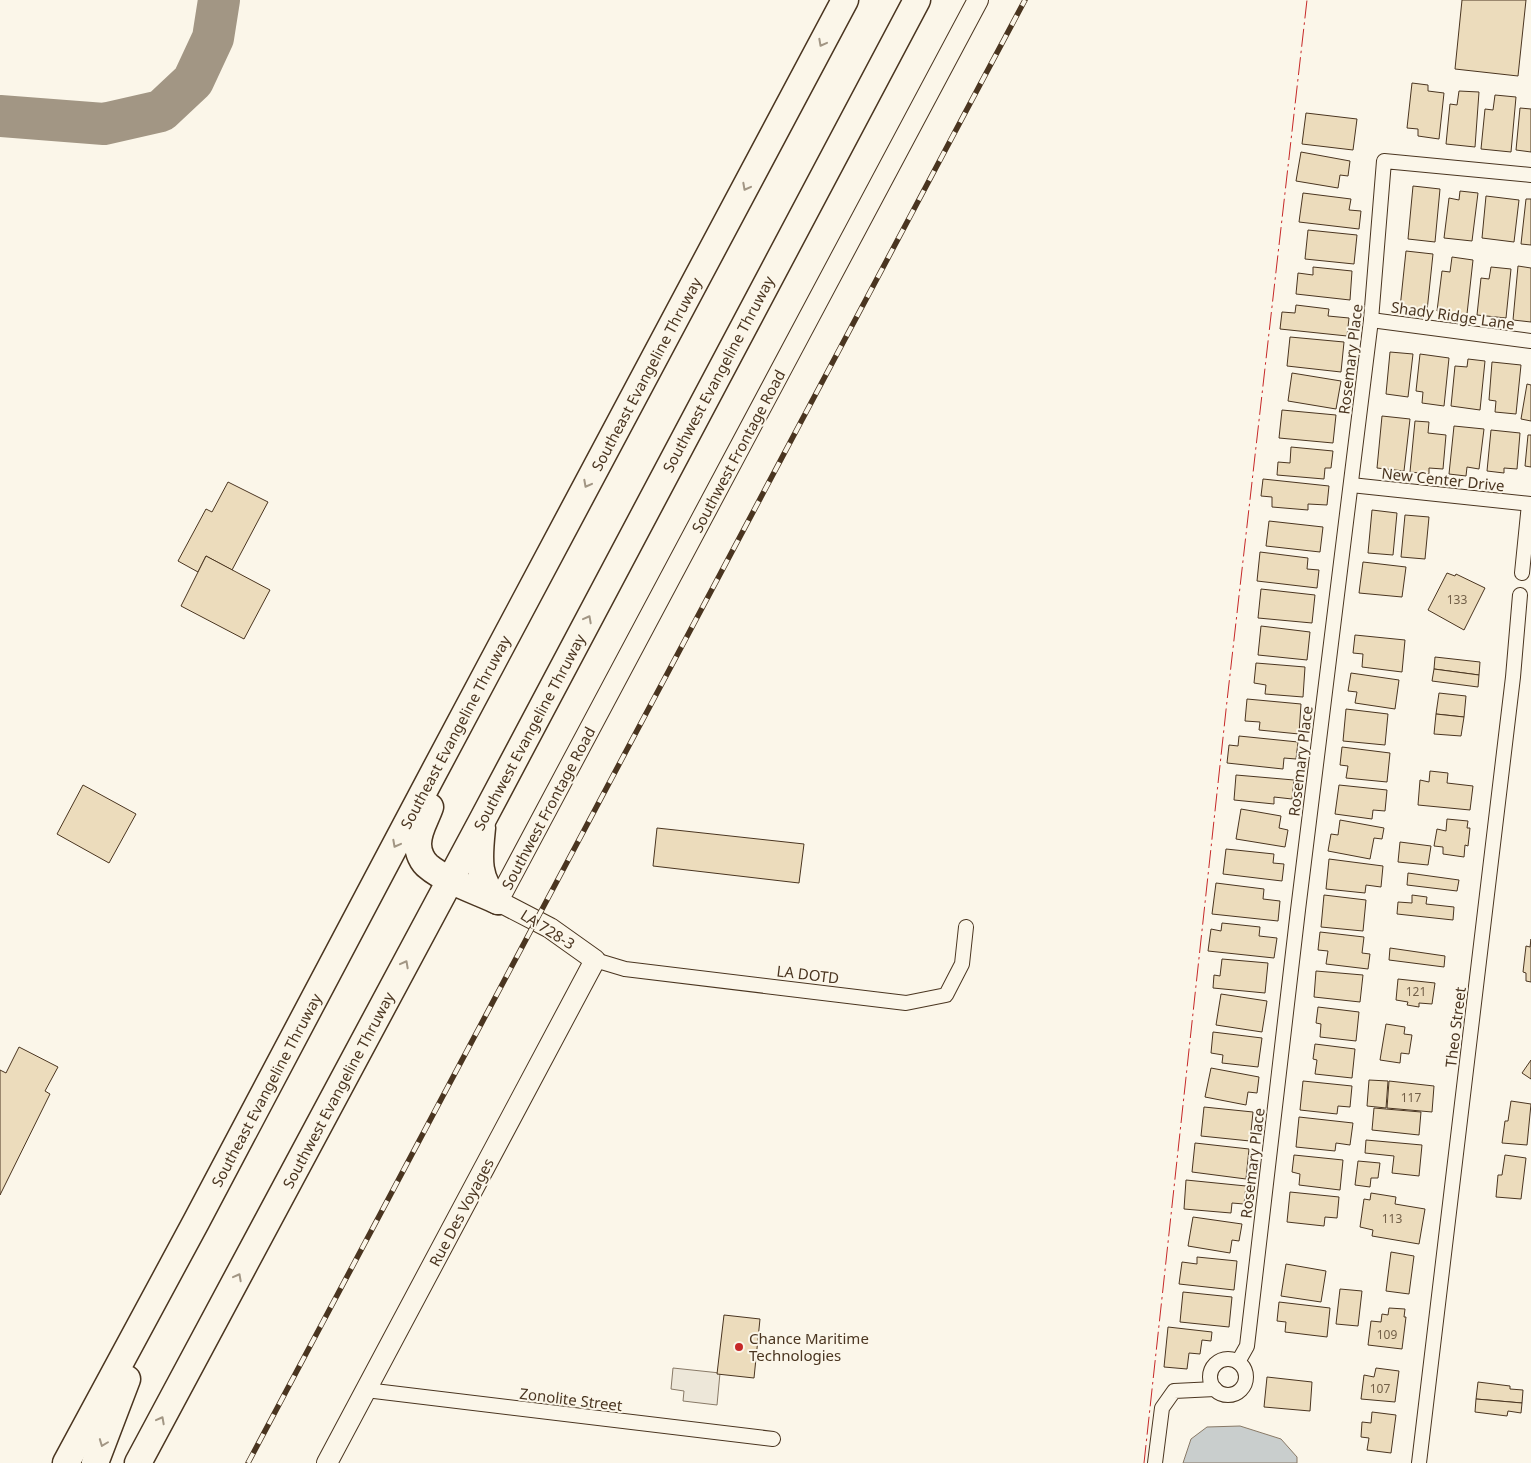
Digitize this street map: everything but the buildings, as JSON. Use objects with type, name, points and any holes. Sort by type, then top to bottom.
[{"type":"highway","name":"Southeast Evangeline Thruway","points":[[66,1463],[164,1283],[845,0]]},
{"type":"highway","name":"Southwest Evangeline Thruway","points":[[138,1463],[484,817],[917,0]]},
{"type":"highway","points":[[434,772],[430,808],[419,832],[419,851],[422,859],[428,867],[498,902]]},
{"type":"highway","points":[[484,817],[480,848],[482,876],[489,892],[498,902]]},
{"type":"highway","points":[[95,1463],[164,1283]]},
{"type":"main road","name":"Southwest Frontage Road","points":[[498,902],[978,0]]},
{"type":"main road","name":"LA 728-3","points":[[498,902],[550,928],[595,960]]},
{"type":"main road","name":"Rue Des Voyages","points":[[327,1463],[595,960]]},
{"type":"street","name":"Rosemary Place","points":[[1238,1362],[1247,1346],[1371,320],[1384,161],[1531,175]]},
{"type":"street","name":"Shady Ridge Lane","points":[[1371,320],[1531,341]]},
{"type":"street","name":"New Center Drive","points":[[1351,485],[1530,504]]},
{"type":"street","points":[[1522,573],[1530,504]]},
{"type":"street","name":"Theo Street","points":[[1419,1463],[1512,687],[1520,595]]},
{"type":"street","name":"LA DOTD","points":[[595,960],[625,969],[906,1003],[946,994],[962,964],[966,927]]},
{"type":"street","points":[[1232,1359],[1238,1362],[1242,1366],[1246,1377],[1242,1388],[1225,1395],[1215,1389],[1210,1379],[1212,1367],[1221,1360],[1232,1359]]},
{"type":"street","points":[[1155,1463],[1162,1408],[1174,1391],[1215,1389]]},
{"type":"street","name":"Zonolite Street","points":[[366,1390],[773,1439]]},
{"type":"shaded area","points":[[673,1368],[720,1373],[717,1405],[683,1401],[684,1391],[671,1389]]},
{"type":"shaded area","points":[[1240,1426],[1281,1439],[1297,1457],[1297,1463],[1183,1463],[1191,1439],[1207,1427]]},
{"type":"taxiway","points":[[0,116],[104,124],[161,111],[193,81],[213,38],[219,0]]},
{"type":"railway","points":[[248,1463],[1025,0]]},
{"type":"power","points":[[1144,1463],[1227,701],[1307,0]]},
{"type":"place","name":"Chance Maritime Technologies","points":[[739,1347]]}]
